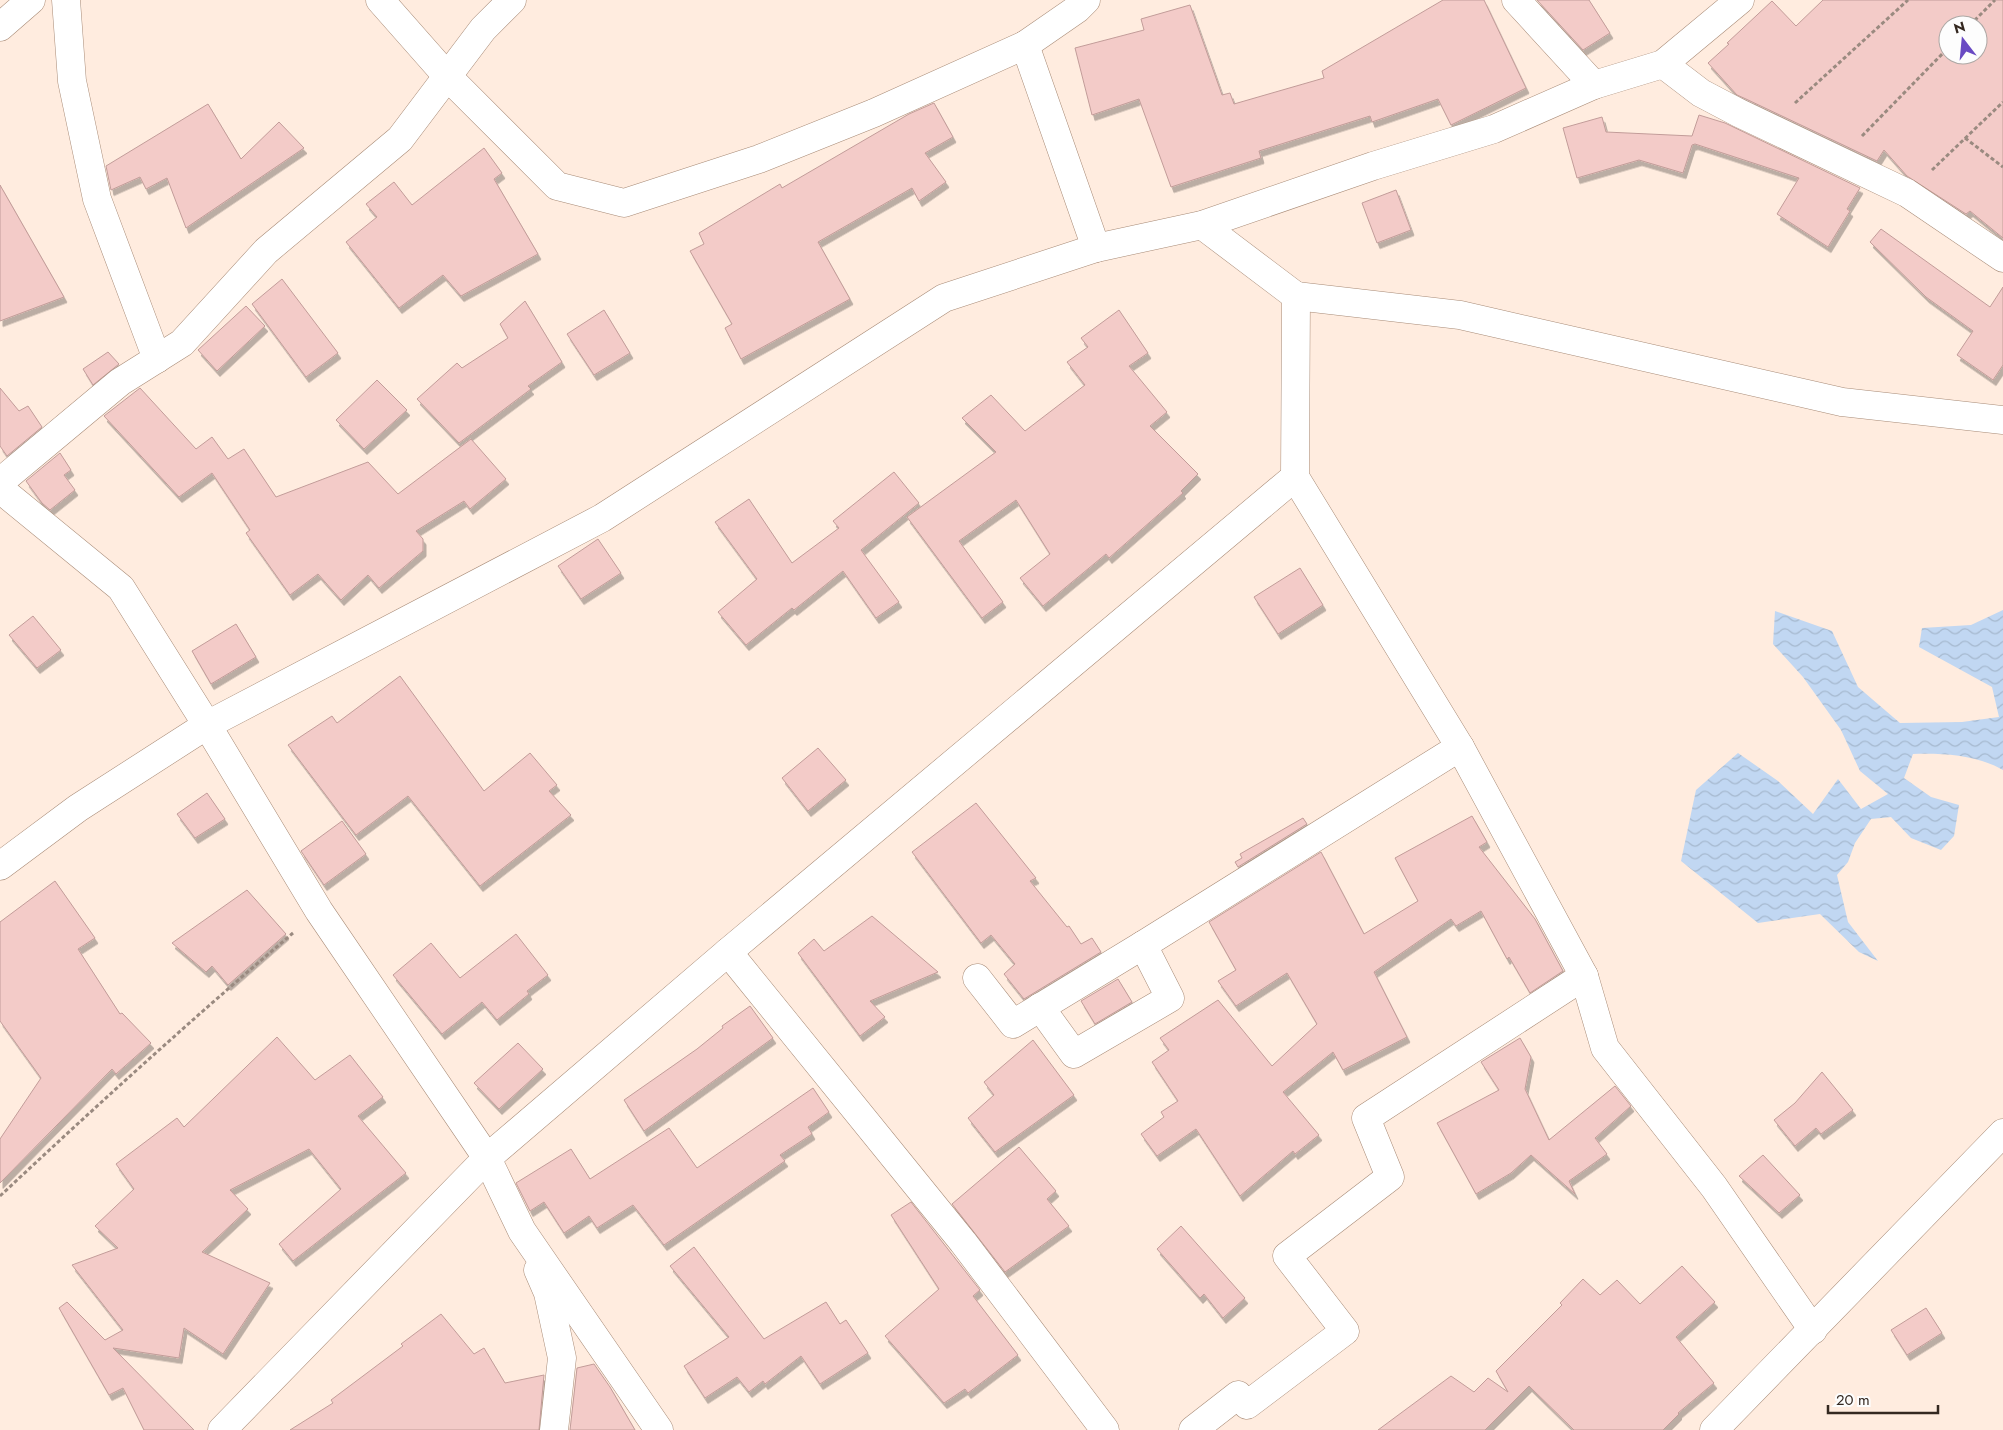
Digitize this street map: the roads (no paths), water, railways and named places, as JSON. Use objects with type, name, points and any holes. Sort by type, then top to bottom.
[{"type":"street","points":[[0,28],[31,0]]},
{"type":"street","points":[[66,0],[72,82],[97,199],[157,358]]},
{"type":"street","points":[[380,0],[447,76],[557,186],[624,203],[768,156],[874,113],[1025,45],[1077,9],[1086,0]]},
{"type":"street","points":[[0,482],[120,382],[182,343],[266,251],[400,139],[483,29],[512,0]]},
{"type":"street","points":[[1516,0],[1594,85]]},
{"type":"street","points":[[0,866],[78,808],[207,725],[602,518],[944,298],[1096,248],[1202,225],[1373,166],[1494,129],[1594,85],[1663,64],[1740,0]]},
{"type":"street","points":[[1025,45],[1096,248]]},
{"type":"street","points":[[1663,64],[1701,93],[1768,127],[1908,192],[2003,258]]},
{"type":"street","points":[[1202,225],[1296,296],[1460,314],[1842,402],[2003,420]]},
{"type":"street","points":[[1296,296],[1295,477],[1460,747],[1584,976],[1605,1048],[1714,1187],[1813,1330]]},
{"type":"street","points":[[222,1430],[487,1158],[728,952],[1295,477]]},
{"type":"street","points":[[0,489],[121,588],[207,725],[319,911],[487,1158],[522,1231],[548,1293],[562,1358],[554,1430]]},
{"type":"street","points":[[977,978],[1013,1024],[1460,747]]},
{"type":"street","points":[[1040,1007],[1074,1054],[1170,998],[1143,945]]},
{"type":"street","points":[[728,952],[963,1242],[1105,1430]]},
{"type":"street","points":[[1193,1430],[1238,1395],[1247,1405],[1345,1331],[1287,1256],[1390,1177],[1366,1118],[1584,976]]},
{"type":"street","points":[[1716,1429],[2003,1133]]},
{"type":"street","points":[[522,1231],[659,1430]]},
{"type":"water","points":[[2003,610],[2003,770],[1982,761],[1960,756],[1913,754],[1904,778],[1931,797],[1959,805],[1954,836],[1941,850],[1911,838],[1891,817],[1871,819],[1855,843],[1848,862],[1837,875],[1848,922],[1878,961],[1859,952],[1820,914],[1758,923],[1681,861],[1696,790],[1738,753],[1778,781],[1813,814],[1838,779],[1861,809],[1888,794],[1860,771],[1841,730],[1803,677],[1773,644],[1775,611],[1832,631],[1858,687],[1900,723],[1962,722],[1999,717],[1992,687],[1919,647],[1922,628],[1971,625]]}]
